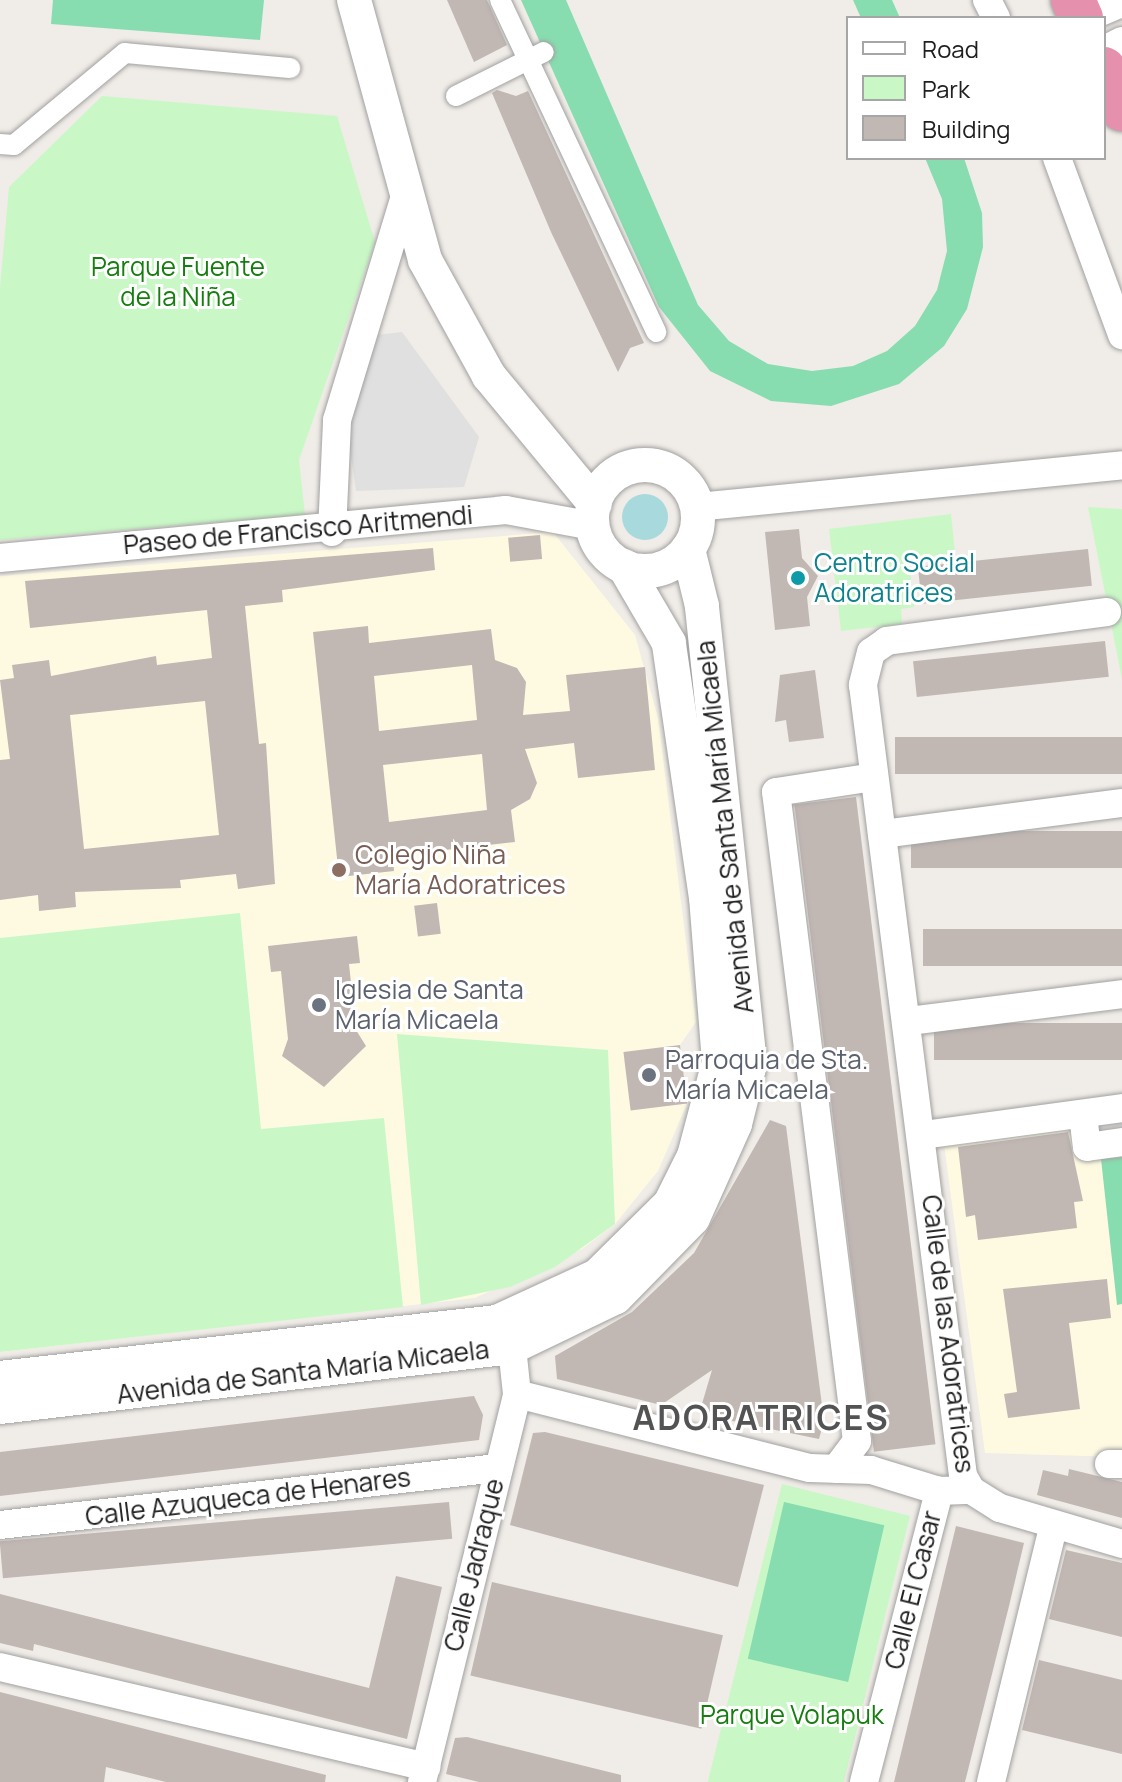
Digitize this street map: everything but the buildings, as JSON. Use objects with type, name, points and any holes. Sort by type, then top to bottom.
[{"type":"highway","points":[[1106,73],[1122,109]]},
{"type":"street","points":[[354,0],[405,196],[448,307],[489,376],[548,440],[594,515],[603,549],[624,566],[666,567],[688,549],[697,507],[677,475],[632,467],[548,440]]},
{"type":"street","points":[[500,0],[536,56],[656,332]]},
{"type":"street","points":[[1089,16],[1122,3]]},
{"type":"street","points":[[0,144],[14,145],[125,53],[290,68]]},
{"type":"street","points":[[456,96],[536,56]]},
{"type":"street","points":[[1058,160],[1122,335]]},
{"type":"street","points":[[332,532],[333,437],[405,196]]},
{"type":"street","points":[[697,507],[1122,465]]},
{"type":"street","points":[[594,515],[607,481],[632,467]]},
{"type":"street","name":"Paseo de Francisco Aritmendi","points":[[0,558],[332,532],[506,510],[594,515]]},
{"type":"street","name":"Avenida de Santa María Micaela","points":[[0,1407],[512,1347],[616,1297],[683,1230],[717,1172],[750,1064],[702,606],[688,549]]},
{"type":"street","name":"Avenida de Santa María Micaela","points":[[0,1378],[497,1322],[597,1276],[670,1204],[694,1156],[719,1062],[706,898],[669,643],[624,566]]},
{"type":"street","name":"Calle de las Adoratrices","points":[[1107,612],[877,646],[866,661],[863,685],[909,1021],[961,1463],[971,1490],[1053,1527],[1122,1544]]},
{"type":"street","points":[[836,1469],[857,1441],[776,792],[874,777]]},
{"type":"street","points":[[882,834],[1122,803]]},
{"type":"street","points":[[909,1021],[1122,994]]},
{"type":"street","points":[[923,1135],[1122,1108]]},
{"type":"street","points":[[1083,1115],[1087,1147],[1122,1142]]},
{"type":"street","name":"Calle Jadraque","points":[[424,1774],[517,1394],[512,1347]]},
{"type":"street","points":[[517,1394],[810,1468],[871,1470],[939,1491],[971,1490]]},
{"type":"street","name":"Calle Azuqueca de Henares","points":[[0,1525],[497,1468]]},
{"type":"street","name":"Calle El Casar","points":[[864,1782],[939,1491]]},
{"type":"street","points":[[991,1782],[1053,1527]]},
{"type":"street","points":[[0,1667],[424,1774]]},
{"type":"shaded area","points":[[402,332],[479,437],[464,487],[356,491],[348,435],[376,335]]},
{"type":"shaded area","name":"Colegio Niña María Adoratrices","points":[[553,532],[635,635],[658,718],[696,1022],[680,1045],[687,1104],[658,1171],[615,1224],[582,1249],[475,1298],[0,1352],[0,576]]},
{"type":"shaded area","points":[[1076,1127],[1122,1154],[1122,1457],[985,1453],[944,1144]]},
{"type":"green space","points":[[53,0],[264,0],[260,40],[51,24]]},
{"type":"green space","points":[[521,0],[566,0],[698,305],[729,341],[768,364],[812,371],[853,366],[887,351],[915,326],[937,290],[947,251],[942,199],[926,160],[965,160],[982,213],[983,247],[967,309],[944,346],[899,384],[831,406],[771,401],[710,371],[659,307]]},
{"type":"green space","points":[[853,0],[892,0],[899,16],[860,16]]},
{"type":"green space","name":"Parque Fuente de la Niña","points":[[102,96],[337,116],[375,242],[299,460],[305,515],[0,540],[0,288],[9,187]]},
{"type":"green space","points":[[1088,507],[1122,509],[1122,679],[1106,598]]},
{"type":"green space","points":[[951,514],[955,553],[909,559],[914,607],[901,609],[902,624],[841,631],[829,529]]},
{"type":"green space","points":[[240,913],[261,1129],[384,1118],[403,1307],[0,1352],[0,938]]},
{"type":"green space","points":[[397,1034],[608,1050],[615,1224],[555,1267],[510,1287],[421,1305]]},
{"type":"green space","points":[[1122,1157],[1122,1304],[1117,1305],[1101,1159]]},
{"type":"green space","name":"Parque Volapuk","points":[[782,1484],[910,1516],[844,1782],[708,1782]]},
{"type":"green space","points":[[784,1502],[884,1525],[848,1682],[748,1659]]},
{"type":"water","points":[[645,494],[654,495],[661,501],[667,508],[667,526],[661,533],[654,539],[645,540],[636,539],[629,533],[623,526],[622,517],[623,508],[629,501],[636,495]]},
{"type":"place","name":"Centro Social Adoratrices","points":[[798,578]]},
{"type":"place","name":"Colegio Niña María Adoratrices","points":[[339,870]]},
{"type":"place","name":"Iglesia de Santa María Micaela","points":[[319,1005]]},
{"type":"place","name":"Parroquia de Sta. María Micaela","points":[[649,1075]]},
{"type":"district","name":"ADORATRICES","points":[[761,1418]]}]
